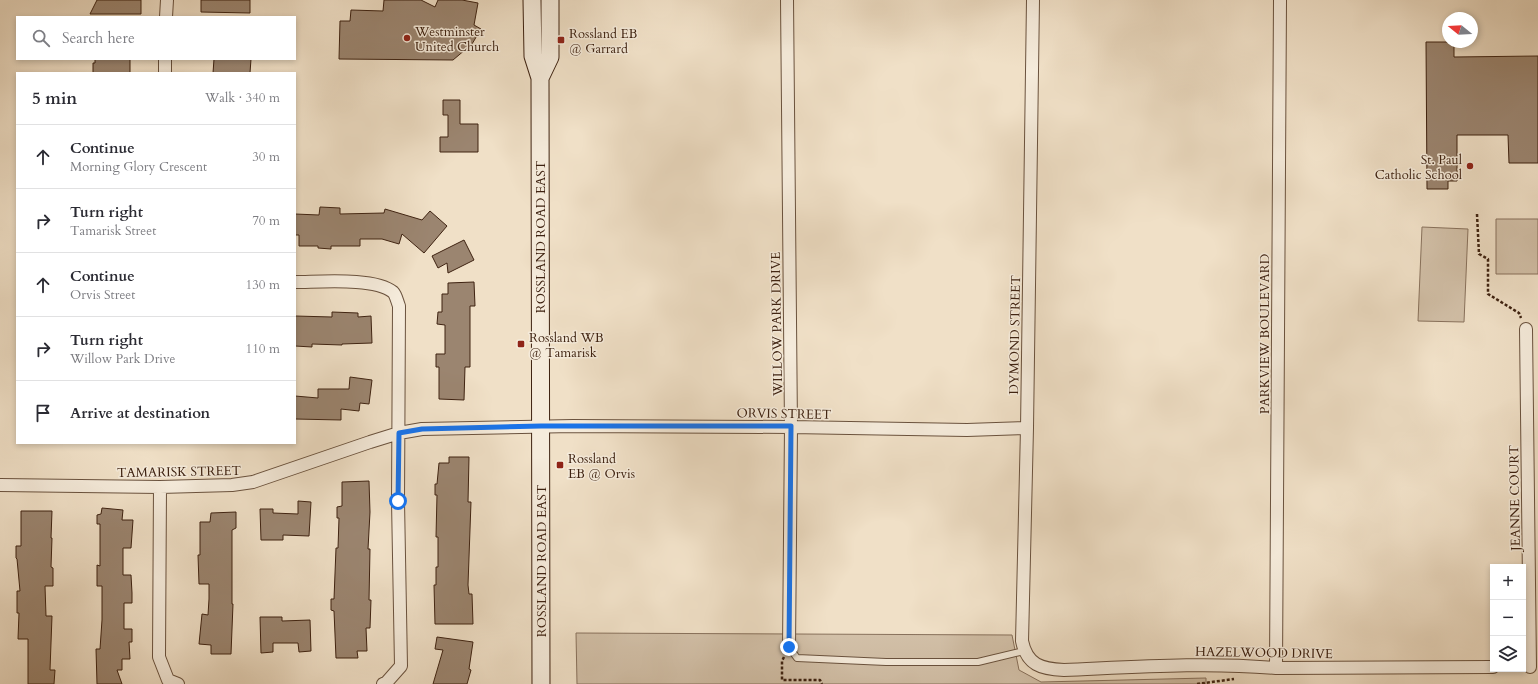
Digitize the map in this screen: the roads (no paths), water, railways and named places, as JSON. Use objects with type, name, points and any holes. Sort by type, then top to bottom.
[{"type":"main road","name":"ROSSLAND ROAD EAST","points":[[532,0],[533,56],[540,78],[541,684]]},
{"type":"main road","name":"ROSSLAND ROAD EAST","points":[[540,78],[550,57],[550,0]]},
{"type":"street","points":[[166,16],[167,0]]},
{"type":"street","name":"WILLOW PARK DRIVE","points":[[787,0],[791,426],[789,647]]},
{"type":"street","name":"DYMOND STREET","points":[[1024,651],[1022,640],[1027,428],[1033,0]]},
{"type":"street","name":"PARKVIEW BOULEVARD","points":[[1276,668],[1280,0]]},
{"type":"street","points":[[165,60],[165,72]]},
{"type":"street","points":[[296,282],[367,282],[384,286],[394,293],[399,306],[398,501],[401,666],[386,683],[383,684]]},
{"type":"street","name":"JEANNE COURT","points":[[1526,329],[1530,667]]},
{"type":"street","name":"ORVIS STREET","points":[[541,426],[791,426],[967,430],[1027,428]]},
{"type":"street","name":"TAMARISK STREET","points":[[0,485],[160,487],[232,485],[253,482],[399,433],[422,429],[541,426]]},
{"type":"street","points":[[160,487],[159,657],[168,680],[178,684]]},
{"type":"street","name":"HAZELWOOD DRIVE","points":[[1024,651],[1028,658],[1036,665],[1050,669],[1064,670],[1174,665],[1241,665],[1276,668],[1490,667]]},
{"type":"lane","points":[[789,647],[797,658],[886,662],[978,662],[1024,651]]},
{"type":"place","name":"Westminster United Church","points":[[407,38]]},
{"type":"place","name":"Rossland EB @ Garrard","points":[[561,40]]},
{"type":"place","name":"St. Paul Catholic School","points":[[1470,166]]},
{"type":"place","name":"Rossland WB @ Tamarisk","points":[[521,344]]},
{"type":"place","name":"Rossland EB @ Orvis","points":[[560,465]]}]
